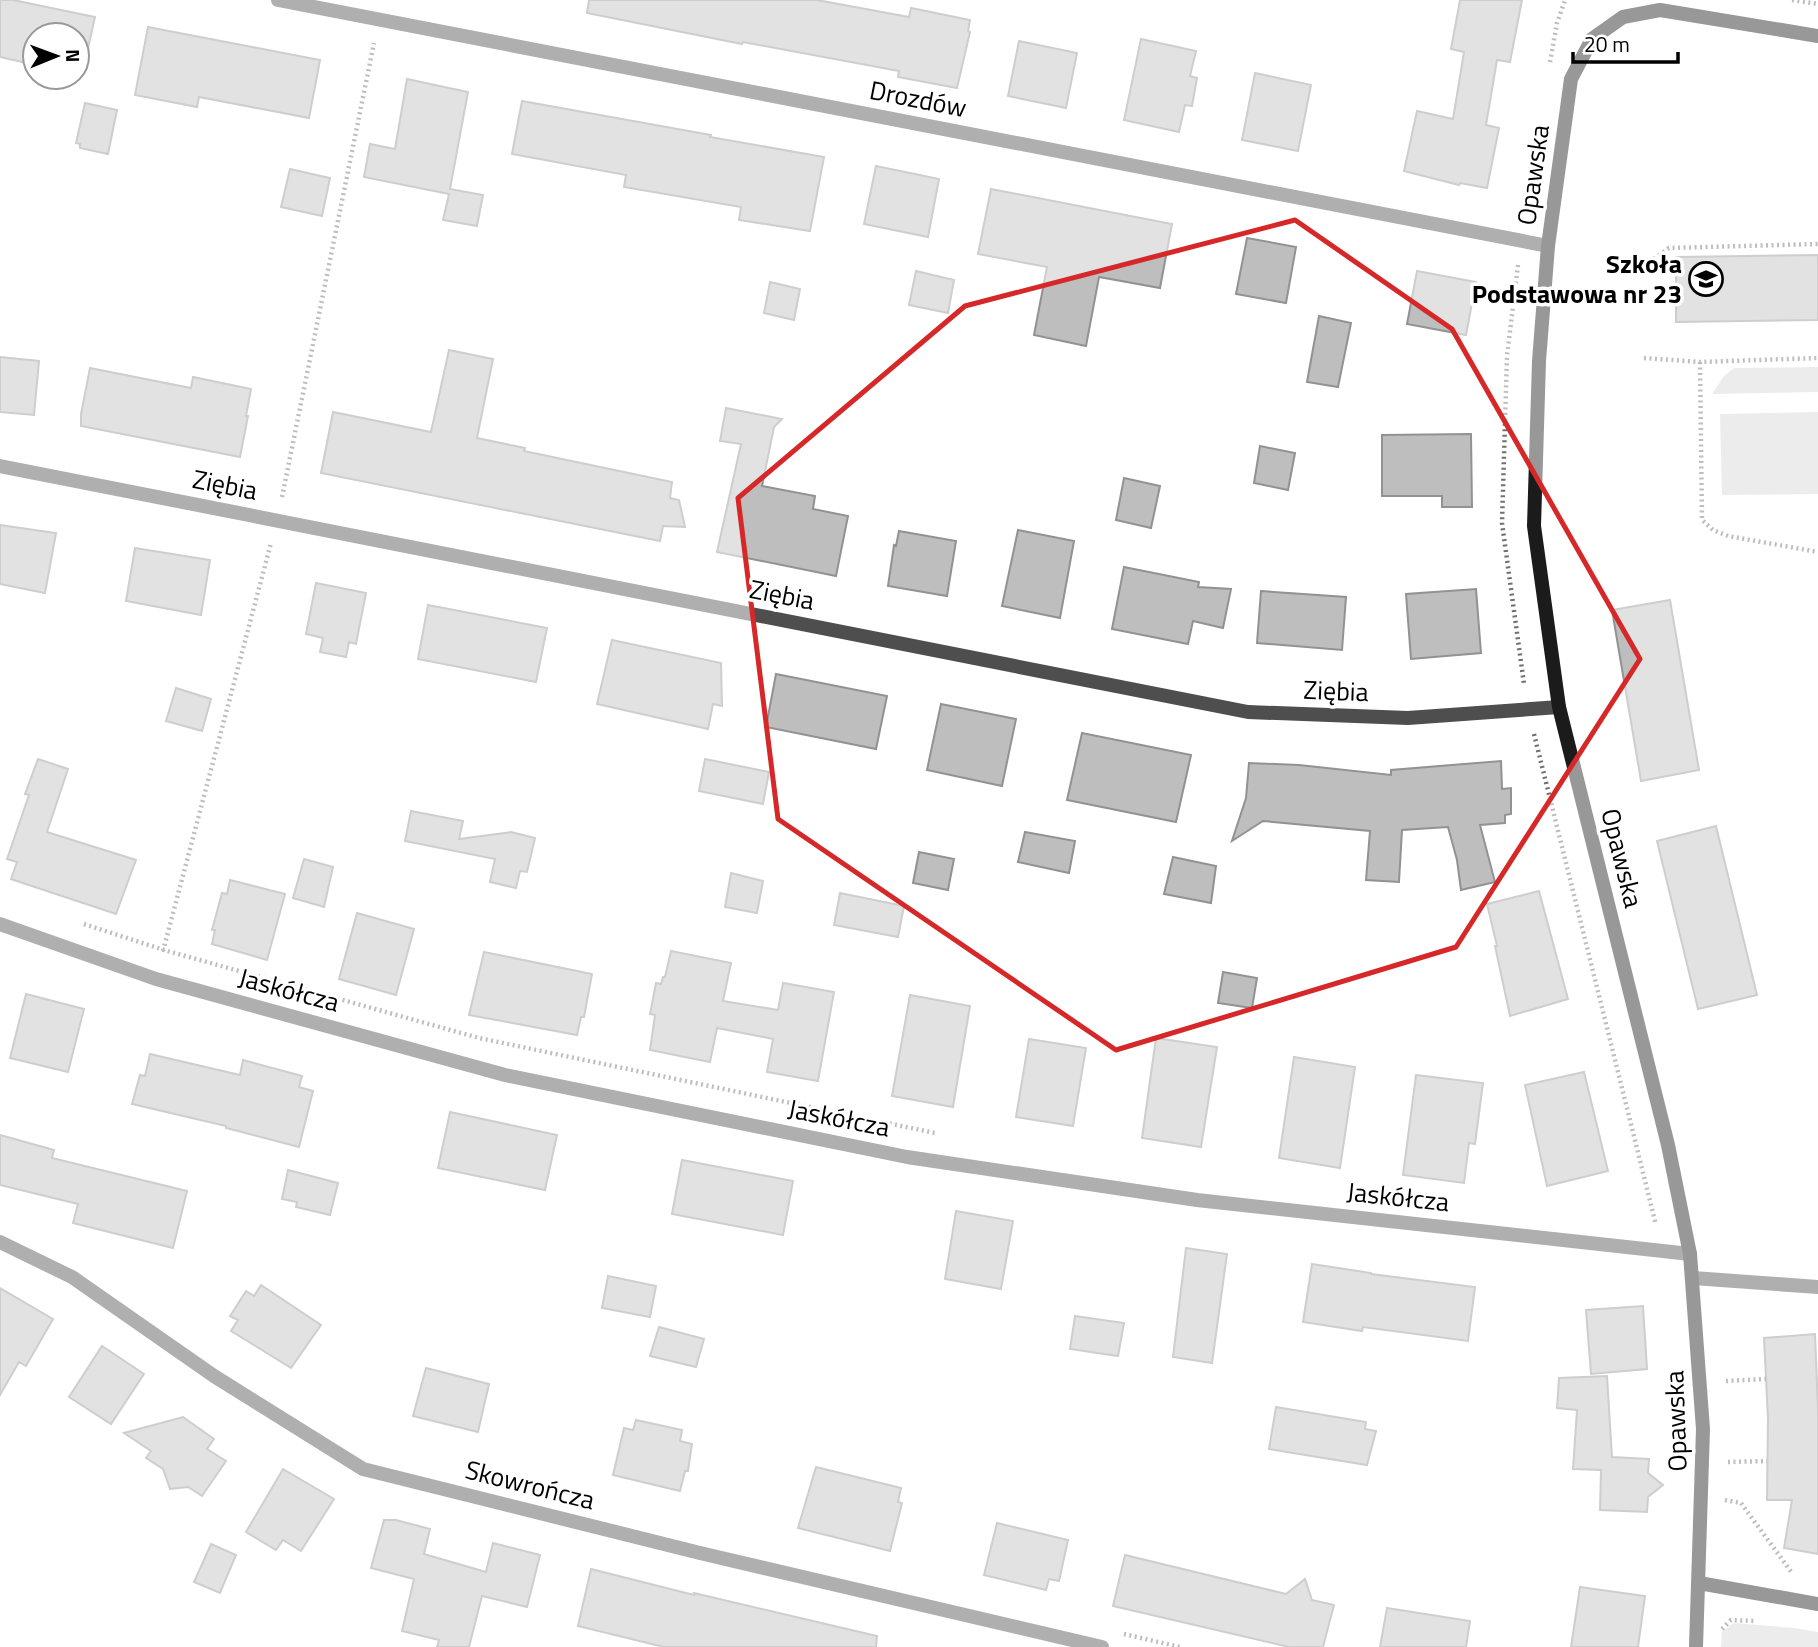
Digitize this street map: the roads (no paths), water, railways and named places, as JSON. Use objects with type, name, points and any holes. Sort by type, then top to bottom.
[{"type":"street","name":"Drozdów","points":[[278,0],[1548,246]]},
{"type":"street","name":"Opawska","points":[[1696,1647],[1703,1429],[1693,1278],[1668,1145],[1559,707],[1534,526],[1539,361],[1548,246],[1571,79],[1592,39],[1623,17],[1660,10],[1818,36]]},
{"type":"street","name":"Ziębia","points":[[0,466],[1248,712],[1408,718],[1559,707]]},
{"type":"street","name":"Jaskółcza","points":[[0,924],[156,979],[505,1075],[907,1157],[1198,1200],[1690,1254]]},
{"type":"street","name":"Skowrończa","points":[[0,1242],[72,1277],[214,1376],[363,1469],[700,1553],[1102,1647]]},
{"type":"street","points":[[1693,1278],[1818,1287]]},
{"type":"street","points":[[1699,1583],[1818,1604]]},
{"type":"place","name":"Szkoła Podstawowa nr 23","points":[[1706,279]]}]
